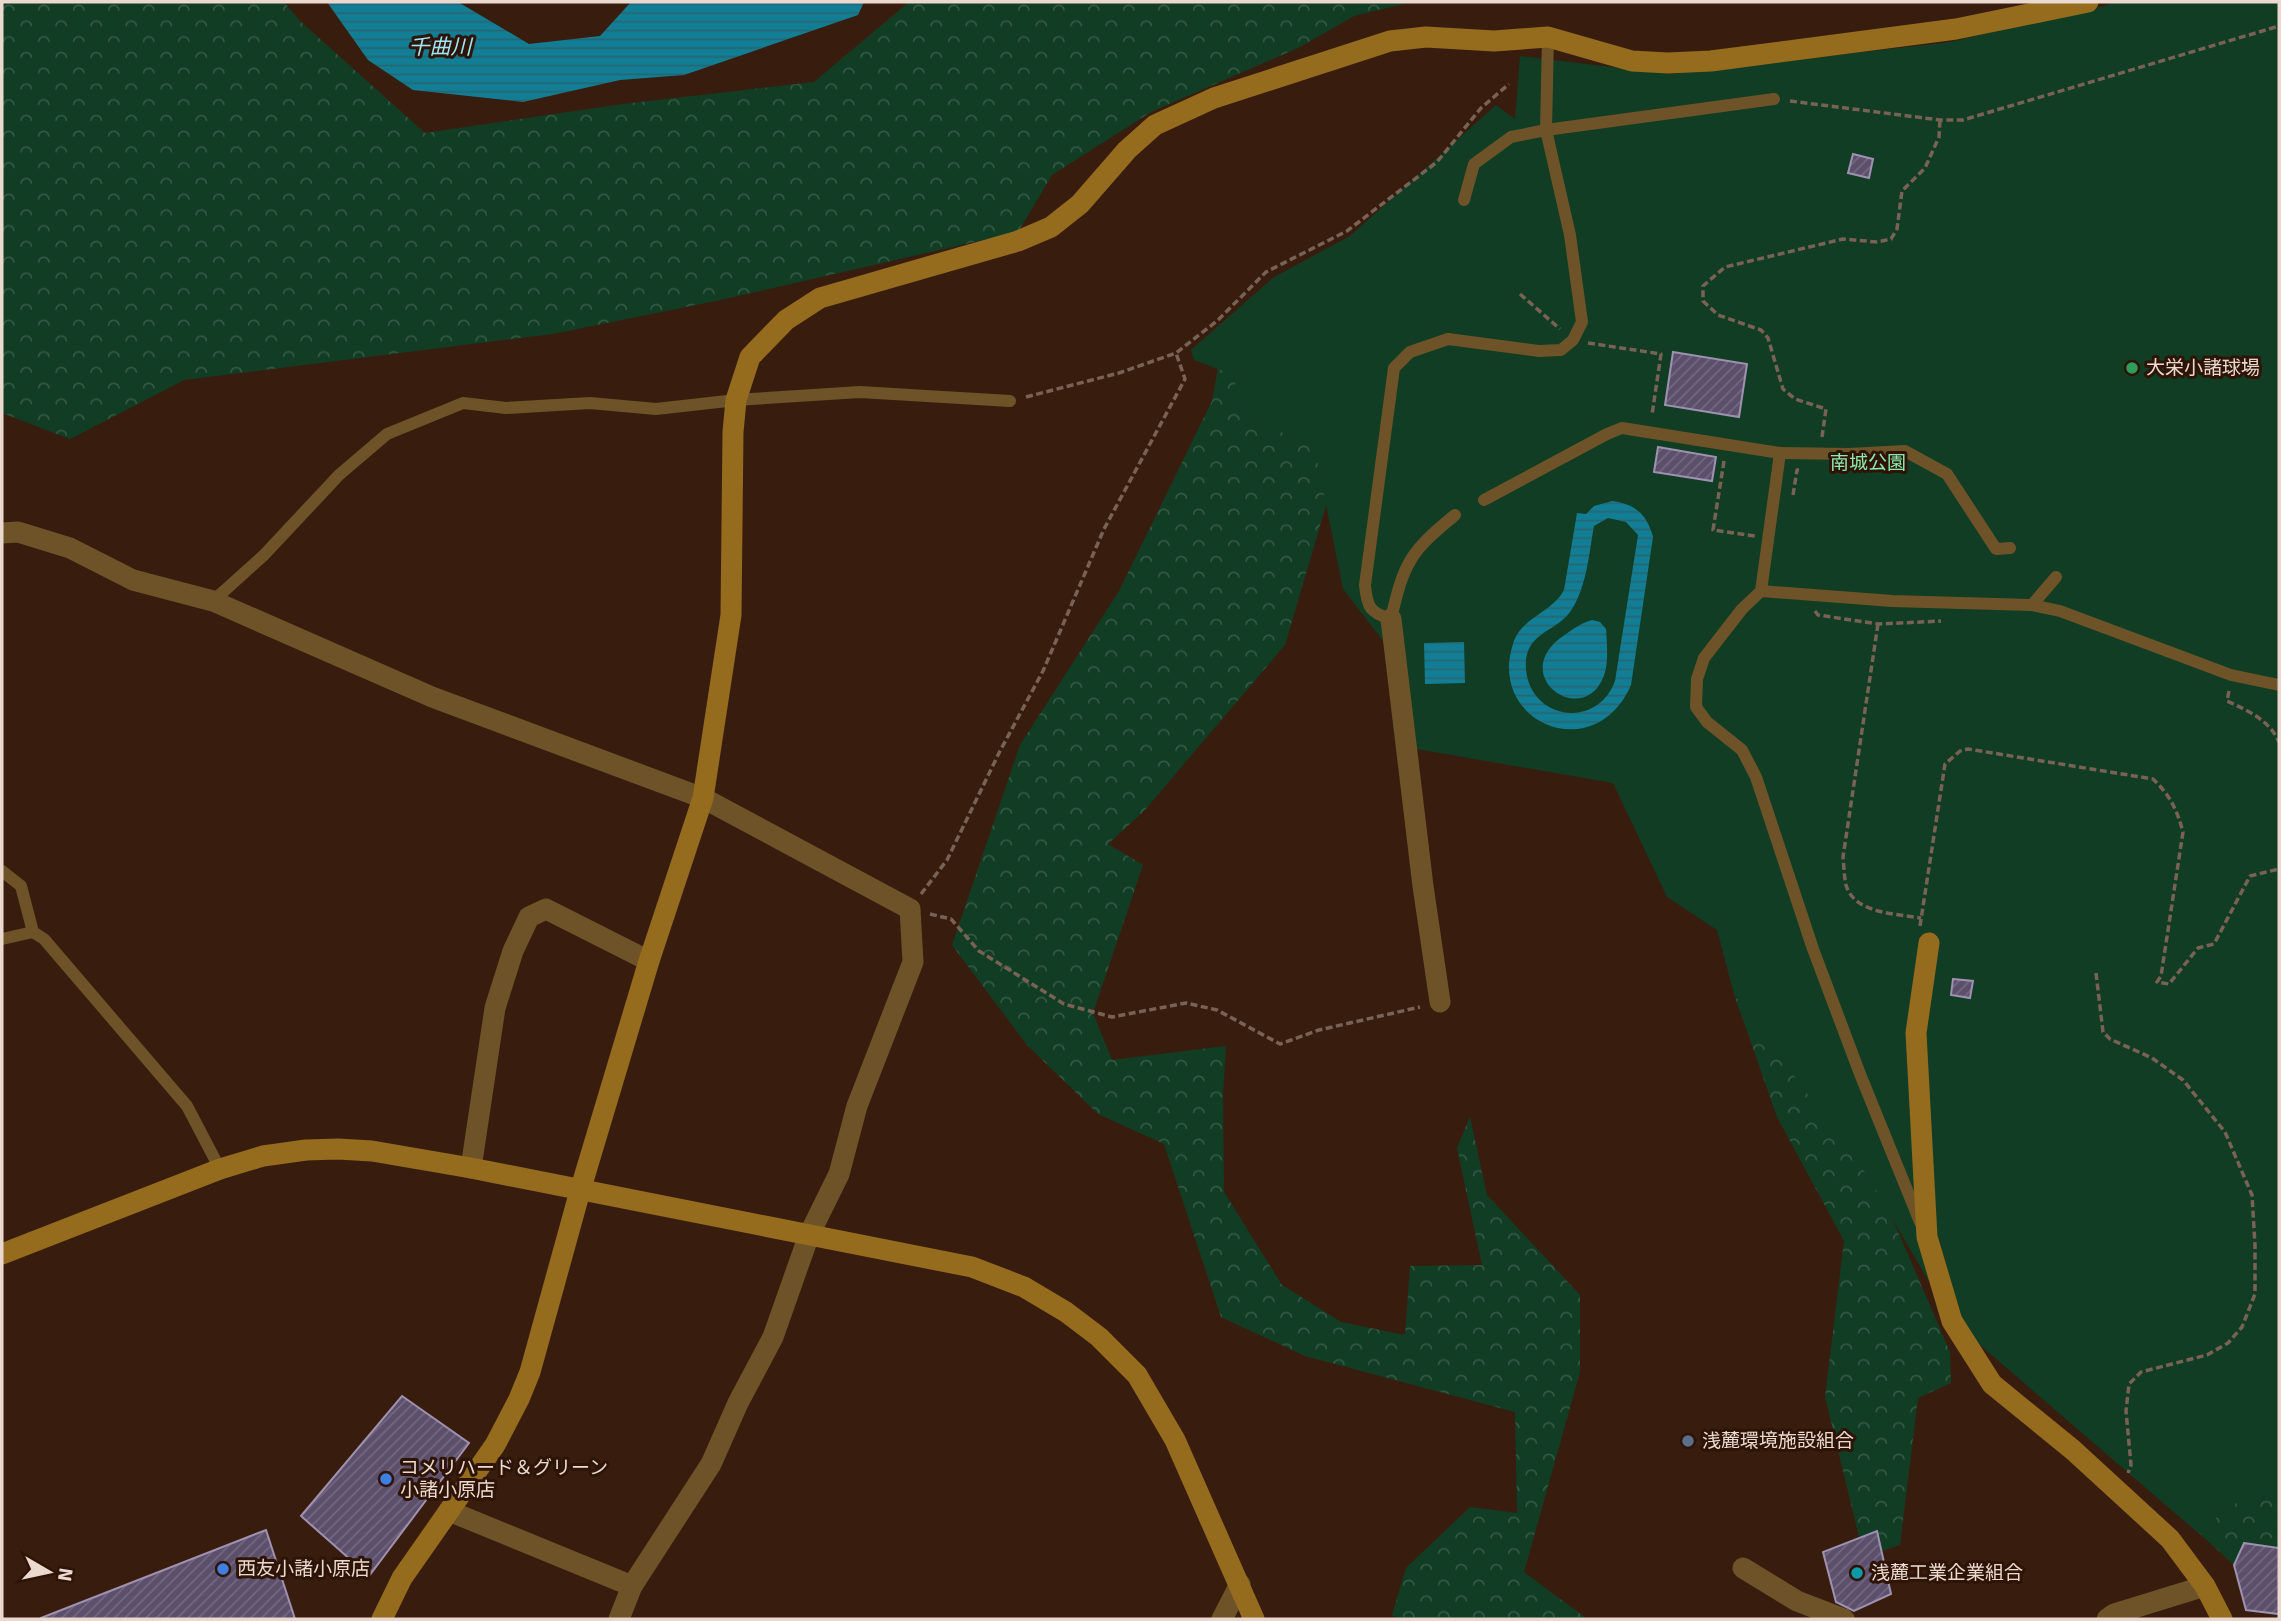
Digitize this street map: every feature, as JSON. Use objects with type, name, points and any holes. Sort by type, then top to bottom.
[{"type":"street","points":[[382,1619],[402,1578],[495,1446],[530,1372],[580,1191],[649,961],[703,797],[731,615],[732,444],[736,400],[750,357],[786,320],[820,298],[1018,241],[1051,227],[1080,204],[1127,150],[1155,125],[1214,98],[1390,41],[1426,37],[1494,41],[1548,37],[1632,61],[1711,61],[1956,29],[2088,2]]},
{"type":"street","points":[[2,533],[18,532],[70,548],[133,580],[213,601],[432,697],[703,797],[910,909],[914,962],[856,1106],[839,1174],[809,1235],[773,1337],[710,1464],[632,1586],[619,1619]]},
{"type":"street","points":[[1391,619],[1418,849],[1440,1002]]},
{"type":"street","points":[[471,1168],[495,1008],[513,951],[529,917],[546,909],[649,961]]},
{"type":"street","points":[[1924,937],[1916,1033],[1927,1237],[1952,1321],[1992,1384],[2073,1450],[2170,1539],[2205,1586],[2222,1619]]},
{"type":"street","points":[[2,1254],[220,1169],[263,1156],[338,1149],[372,1151],[471,1168],[972,1268],[1024,1287],[1066,1312],[1099,1337],[1137,1375],[1175,1440],[1254,1619]]},
{"type":"street","points":[[449,1511],[632,1586]]},
{"type":"street","points":[[1743,1567],[1797,1601],[1844,1619]]},
{"type":"street","points":[[1222,1619],[1240,1584]]},
{"type":"street","points":[[2107,1619],[2114,1614],[2205,1586]]},
{"type":"lane","points":[[1455,514],[1415,551],[1403,572],[1391,619],[1375,614],[1367,602],[1365,585],[1394,368],[1410,352],[1448,339],[1539,351],[1561,350],[1573,340],[1582,322],[1570,235],[1546,130],[1548,37]]},
{"type":"lane","points":[[1464,200],[1474,164],[1511,137],[1774,99]]},
{"type":"lane","points":[[213,601],[264,555],[339,475],[387,434],[463,403],[506,408],[590,403],[656,409],[736,400],[860,393],[1010,401]]},
{"type":"lane","points":[[1484,500],[1622,428],[1780,453],[1849,454],[1905,451],[1947,474],[1996,549],[2010,548]]},
{"type":"lane","points":[[1780,453],[1761,591],[1742,609],[1704,658],[1697,679],[1696,707],[1707,722],[1742,750],[1756,777],[1812,949],[1927,1237]]},
{"type":"lane","points":[[2032,605],[2056,577]]},
{"type":"lane","points":[[1761,591],[1892,601],[2032,605],[2060,611],[2231,675],[2279,685]]},
{"type":"lane","points":[[2,871],[21,886],[33,932],[44,939],[187,1106],[220,1169]]},
{"type":"lane","points":[[2,939],[33,932]]},
{"type":"path","points":[[1774,99],[1940,120],[1963,120],[2279,26]]},
{"type":"path","points":[[1010,401],[1119,373],[1176,353],[1217,321],[1266,272],[1347,231],[1437,162],[1481,108],[1509,84]]},
{"type":"path","points":[[1826,409],[1795,399],[1783,389],[1768,338],[1761,330],[1717,315],[1703,301],[1703,286],[1726,267],[1843,239],[1877,242],[1891,239],[1897,229],[1902,191],[1925,168],[1939,137],[1940,120]]},
{"type":"path","points":[[1520,294],[1573,340]]},
{"type":"path","points":[[1602,345],[1661,354],[1657,383]]},
{"type":"path","points":[[1176,353],[1185,379],[1104,529],[1043,671],[1000,751],[947,860],[910,909],[951,919],[979,951],[1064,1004],[1112,1017],[1186,1003],[1217,1010],[1280,1044],[1319,1030],[1440,1002]]},
{"type":"path","points":[[1792,501],[1797,470],[1807,471]]},
{"type":"path","points":[[1720,488],[1713,530],[1768,538]]},
{"type":"path","points":[[1878,624],[1843,857],[1846,888],[1860,903],[1876,910],[1921,918]]},
{"type":"path","points":[[2231,675],[2227,701],[2273,728],[2279,741]]},
{"type":"path","points":[[1924,937],[1921,918],[1945,764],[1952,756],[1968,749],[2153,779],[2169,794],[2179,814],[2183,832],[2161,976],[2157,982],[2169,985],[2198,948],[2214,944],[2250,876],[2279,869]]},
{"type":"path","points":[[2096,974],[2103,1032],[2110,1039],[2152,1058],[2183,1080],[2225,1132],[2252,1195],[2255,1294],[2242,1327],[2228,1343],[2207,1355],[2141,1372],[2129,1384],[2126,1411],[2131,1465],[2127,1475]]},
{"type":"green space","points":[[2,2],[284,2],[300,21],[425,133],[623,104],[814,82],[909,2],[1412,2],[1354,16],[1298,48],[1151,112],[1052,175],[1018,232],[725,299],[553,334],[184,380],[70,439],[2,413]]},
{"type":"green space","name":"南城公園","points":[[2113,2],[2279,2],[2279,1498],[2240,1500],[2197,1532],[1952,1321],[1865,1172],[1734,994],[1717,930],[1667,897],[1613,783],[1405,747],[1394,655],[1343,589],[1314,445],[1240,416],[1234,375],[1194,360],[1191,350],[1274,277],[1350,236],[1496,105],[1515,119],[1520,56],[1671,74],[1950,42]]},
{"type":"green space","points":[[1378,215],[1355,407],[1285,645],[1144,811],[1108,844],[1143,865],[1093,1013],[1112,1060],[1226,1046],[1223,1093],[1224,1192],[1282,1285],[1341,1322],[1405,1335],[1410,1266],[1482,1265],[1457,1148],[1470,1117],[1487,1195],[1580,1295],[1580,1372],[1524,1572],[1587,1619],[1400,1619],[1392,1615],[1406,1568],[1470,1507],[1517,1513],[1515,1412],[1305,1356],[1221,1317],[1164,1144],[1098,1114],[1027,1045],[952,945],[1020,745],[1119,591],[1212,401],[1225,330]]},
{"type":"green space","points":[[1734,994],[1874,1176],[1950,1352],[1951,1383],[1918,1398],[1900,1545],[1864,1557],[1825,1397],[1844,1241],[1777,1117]]},
{"type":"green space","points":[[2279,1396],[2279,1556],[2234,1565],[2166,1503]]},
{"type":"water","name":"千曲川","points":[[327,2],[458,2],[529,44],[600,36],[631,2],[864,2],[858,15],[684,75],[620,80],[523,102],[413,90],[368,60]]},
{"type":"water","points":[[1612,501],[1634,508],[1644,517],[1653,537],[1631,685],[1615,710],[1594,725],[1571,729],[1549,725],[1529,714],[1515,695],[1509,672],[1517,635],[1529,621],[1559,598],[1564,590],[1577,513],[1586,514],[1594,506]],"holes":[[[1608,518],[1626,522],[1638,535],[1615,681],[1606,697],[1594,707],[1580,712],[1551,708],[1539,699],[1530,686],[1526,669],[1530,647],[1566,617],[1577,600],[1587,569],[1594,526]]]},
{"type":"water","points":[[1592,620],[1600,622],[1606,629],[1605,673],[1593,692],[1581,698],[1567,697],[1555,692],[1546,681],[1543,668],[1546,654],[1559,639],[1579,625]]},
{"type":"water","points":[[1464,642],[1465,683],[1425,684],[1424,643]]},
{"type":"building","points":[[1853,154],[1873,159],[1869,178],[1848,173]]},
{"type":"building","points":[[1673,352],[1747,364],[1739,417],[1665,405]]},
{"type":"building","points":[[1658,447],[1716,457],[1712,481],[1654,472]]},
{"type":"building","points":[[1953,979],[1973,981],[1970,998],[1951,995]]},
{"type":"building","name":"コメリハード＆グリーン 小諸小原店","points":[[402,1396],[469,1443],[369,1576],[301,1516]]},
{"type":"building","name":"西友小諸小原店","points":[[266,1530],[295,1619],[41,1619],[41,1618]]},
{"type":"building","name":"浅麓工業企業組合","points":[[1877,1531],[1891,1594],[1854,1611],[1836,1602],[1823,1552]]},
{"type":"building","points":[[2244,1543],[2279,1548],[2279,1614],[2246,1610],[2234,1565]]},
{"type":"place","name":"大栄小諸球場","points":[[2132,368]]},
{"type":"place","name":"浅麓環境施設組合","points":[[1688,1441]]},
{"type":"place","name":"コメリハード＆グリーン 小諸小原店","points":[[386,1479]]},
{"type":"place","name":"西友小諸小原店","points":[[223,1569]]},
{"type":"place","name":"浅麓工業企業組合","points":[[1857,1573]]}]
